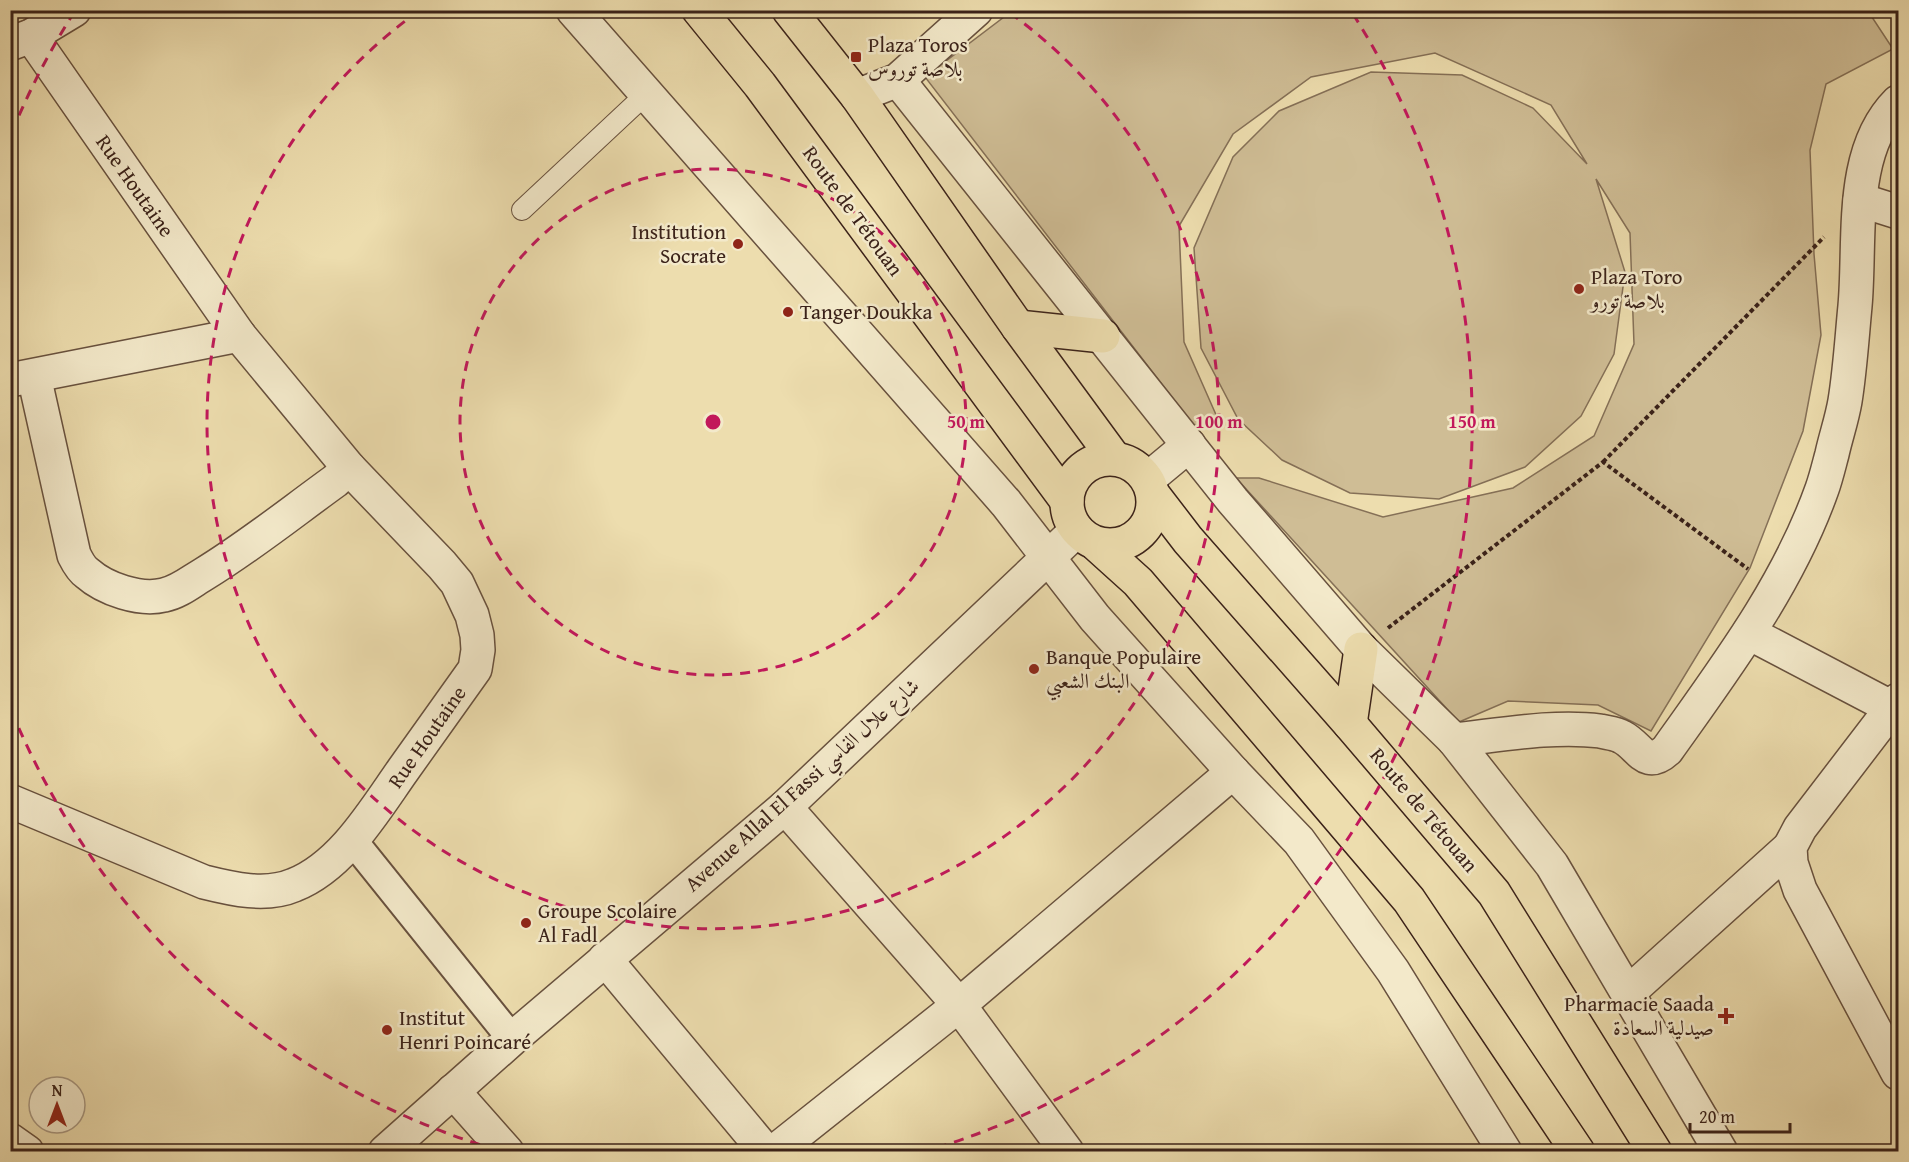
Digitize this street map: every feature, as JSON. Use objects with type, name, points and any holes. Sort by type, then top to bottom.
[{"type":"highway","name":"Route de Tétouan","points":[[699,10],[760,85],[1080,525],[1138,582],[1409,900],[1578,1152]]},
{"type":"highway","points":[[789,10],[857,96],[1018,327],[1114,458]]},
{"type":"highway","points":[[1018,327],[1103,336]]},
{"type":"highway","points":[[1114,458],[1138,469],[1151,488],[1153,514],[1144,529],[1131,540],[1115,545],[1080,525],[1069,487],[1076,474],[1086,465],[1100,459],[1114,458]]},
{"type":"highway","name":"Route de Tétouan","points":[[1151,488],[1188,540],[1350,724],[1494,893],[1655,1152]]},
{"type":"highway","points":[[1350,724],[1361,649]]},
{"type":"street","points":[[21,40],[74,10]]},
{"type":"street","points":[[573,10],[1006,502],[1095,618],[1233,772],[1299,841],[1393,971],[1505,1152]]},
{"type":"street","points":[[857,96],[898,80],[976,10]]},
{"type":"street","name":"Rue Houtaine","points":[[10,801],[204,882],[235,890],[275,890],[292,886],[312,877],[353,841],[475,669],[478,650],[472,615],[457,583],[349,468],[239,335],[21,40]]},
{"type":"street","points":[[898,80],[1233,501],[1361,649],[1454,740],[1552,865],[1721,1152]]},
{"type":"street","points":[[1454,740],[1550,730],[1586,729],[1623,737],[1648,758],[1654,759],[1667,750],[1749,633],[1793,559],[1823,488],[1845,402],[1855,303],[1860,200],[1868,152],[1887,113],[1899,102]]},
{"type":"street","points":[[1860,200],[1899,212]]},
{"type":"street","points":[[239,335],[22,378],[74,555],[87,573],[104,584],[127,592],[152,596],[176,591],[233,556],[335,481],[349,468]]},
{"type":"street","points":[[1151,488],[1189,445]]},
{"type":"street","name":"Avenue Allal El Fassi شارع علال الفاسي","points":[[384,1152],[512,1039],[784,807],[1048,558],[1080,525]]},
{"type":"street","points":[[1628,993],[1790,847],[1800,828],[1897,707],[1749,633]]},
{"type":"street","points":[[774,1152],[959,1005],[1233,772]]},
{"type":"street","points":[[784,807],[959,1005],[1067,1152]]},
{"type":"street","points":[[353,841],[512,1039]]},
{"type":"street","points":[[1790,847],[1791,863],[1800,890],[1899,1073]]},
{"type":"street","points":[[605,959],[766,1152]]},
{"type":"street","points":[[453,1091],[507,1152]]},
{"type":"street","points":[[10,1140],[27,1152]]},
{"type":"lane","points":[[522,210],[646,94]]},
{"type":"path","points":[[1361,649],[1604,462],[1860,200]]},
{"type":"path","points":[[1604,462],[1775,589]]},
{"type":"shaded area","points":[[1012,11],[1868,11],[1893,49],[1826,84],[1810,150],[1814,254],[1821,335],[1803,431],[1750,568],[1651,731],[1598,705],[1508,701],[1459,722],[1236,478],[1259,478],[1383,517],[1513,488],[1594,436],[1634,344],[1630,233],[1596,179],[1625,272],[1614,354],[1581,416],[1525,467],[1439,499],[1350,493],[1282,460],[1238,419],[1201,348],[1194,248],[1233,157],[1279,111],[1371,72],[1462,75],[1533,108],[1587,164],[1551,105],[1435,53],[1311,77],[1233,134],[1179,226],[1184,342],[1217,417],[1198,431],[925,77]]},
{"type":"place","name":"Plaza Toros بلاصة توروس","points":[[856,57]]},
{"type":"place","name":"Institution Socrate","points":[[738,244]]},
{"type":"place","name":"Plaza Toro بلاصة تورو","points":[[1579,289]]},
{"type":"place","name":"Tanger Doukka","points":[[788,312]]},
{"type":"place","name":"Banque Populaire البنك الشعبي","points":[[1034,669]]},
{"type":"place","name":"Groupe Scolaire Al Fadl","points":[[526,923]]},
{"type":"place","name":"Pharmacie Saada صيدلية السعادة","points":[[1726,1016]]},
{"type":"place","name":"Institut Henri Poincaré","points":[[387,1030]]}]
